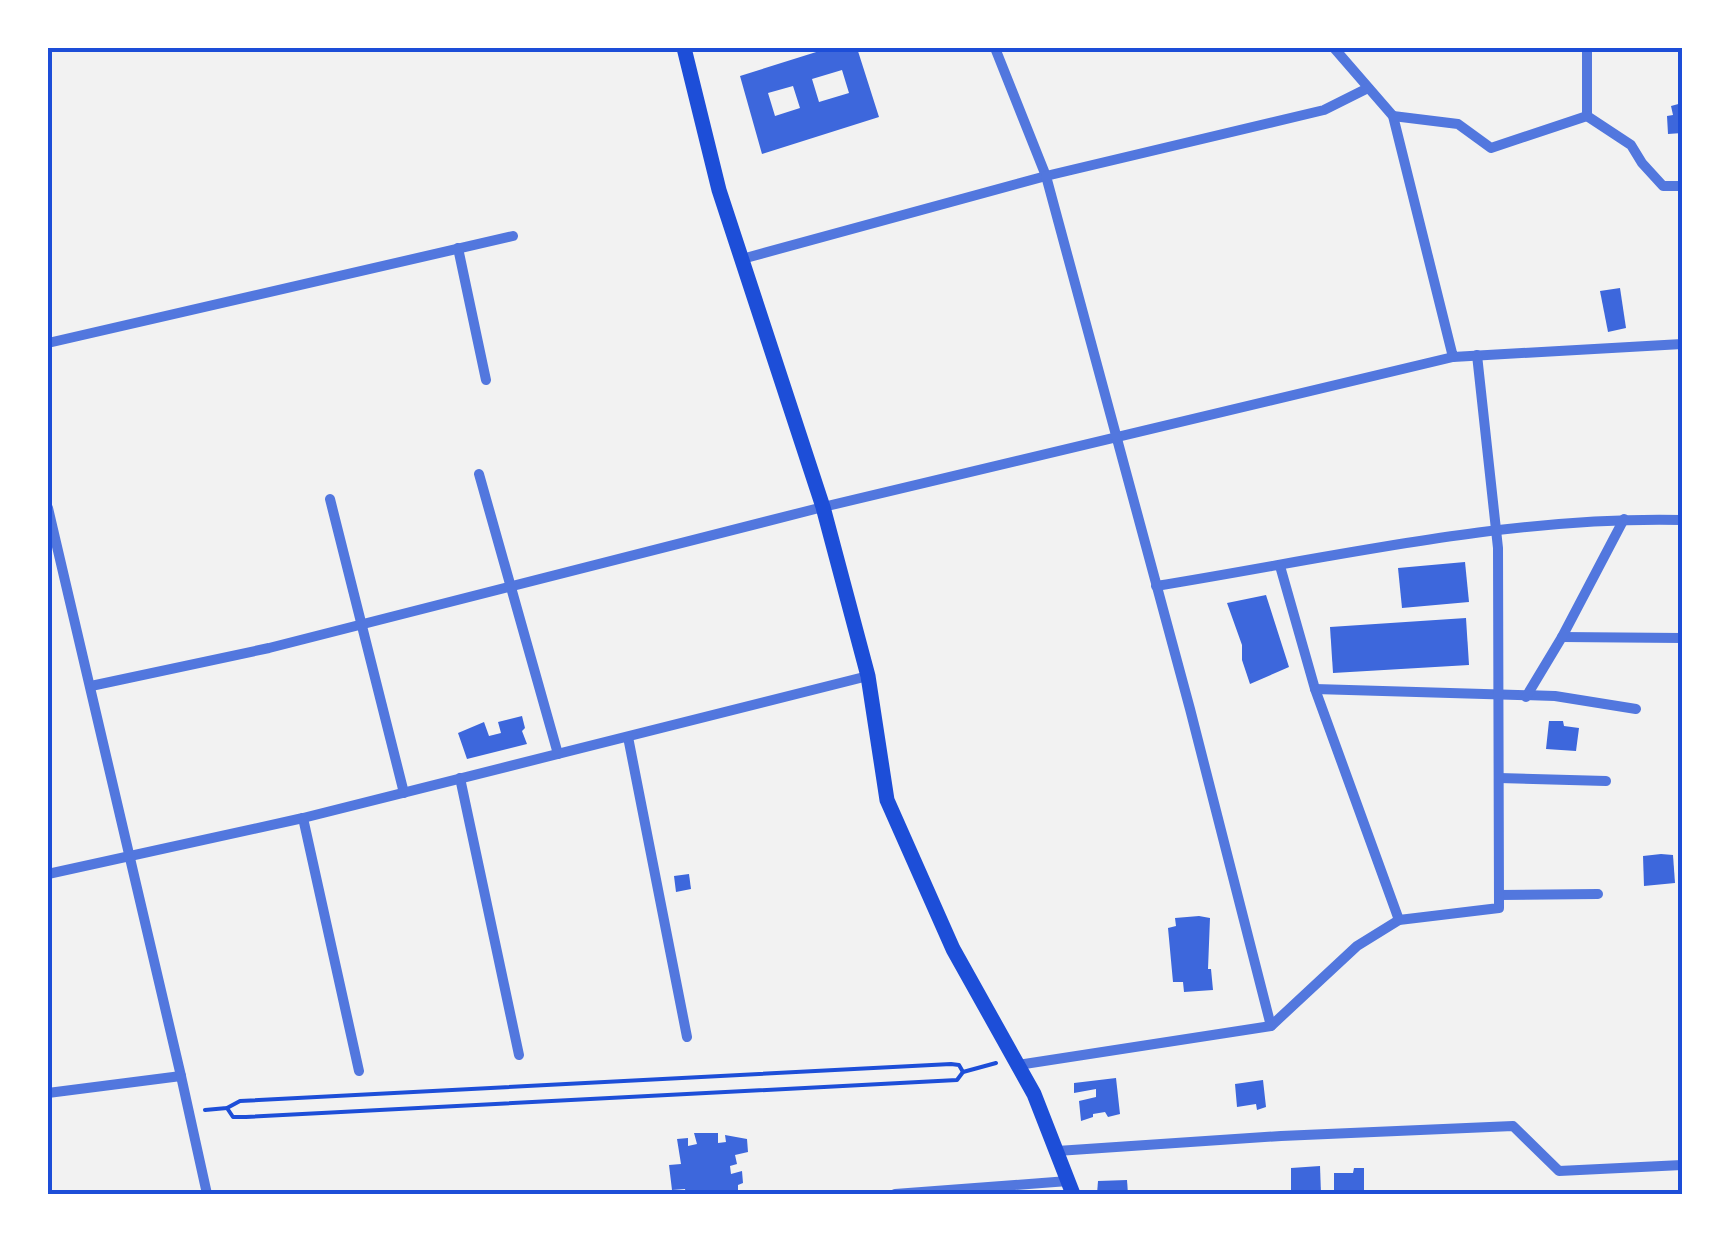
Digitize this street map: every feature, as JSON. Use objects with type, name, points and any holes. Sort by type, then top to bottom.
[{"type":"main road","points":[[684,48],[719,190],[823,507],[868,676],[887,800],[953,948],[1034,1094],[1070,1188]]},
{"type":"street","points":[[995,48],[1046,176],[1271,1026]]},
{"type":"street","points":[[1334,48],[1393,116],[1453,357]]},
{"type":"street","points":[[1587,48],[1587,116]]},
{"type":"street","points":[[742,259],[1046,176],[1324,110],[1368,88]]},
{"type":"street","points":[[1393,116],[1458,124],[1491,148],[1587,116]]},
{"type":"street","points":[[1587,116],[1632,145],[1642,163],[1664,186],[1682,186]]},
{"type":"street","points":[[48,343],[512,236]]},
{"type":"street","points":[[458,248],[486,380]]},
{"type":"street","points":[[92,686],[362,624],[823,507],[1453,357],[1682,344]]},
{"type":"street","points":[[1017,1062],[1271,1026],[1357,946],[1399,920],[1499,908],[1496,530],[1477,356]]},
{"type":"street","points":[[479,474],[558,754]]},
{"type":"street","points":[[330,499],[404,792]]},
{"type":"street","points":[[48,508],[52,545],[92,686],[207,1194]]},
{"type":"street","points":[[1156,586],[1496,530],[1624,519],[1682,520]]},
{"type":"street","points":[[1526,697],[1624,519]]},
{"type":"street","points":[[1280,566],[1314,689],[1399,920]]},
{"type":"street","points":[[1562,637],[1682,638]]},
{"type":"street","points":[[48,874],[303,818],[868,676]]},
{"type":"street","points":[[1314,689],[1555,696],[1636,709]]},
{"type":"street","points":[[628,737],[687,1037]]},
{"type":"street","points":[[460,778],[519,1056]]},
{"type":"street","points":[[1499,778],[1606,781]]},
{"type":"street","points":[[303,818],[358,1071]]},
{"type":"street","points":[[1499,895],[1598,894]]},
{"type":"street","points":[[48,1094],[182,1076]]},
{"type":"street","points":[[1056,1151],[1513,1126],[1559,1171],[1682,1165]]},
{"type":"street","points":[[895,1194],[1070,1188]]},
{"type":"path","points":[[226,1108],[233,1117],[246,1117],[958,1080],[964,1072],[1017,1062]]},
{"type":"path","points":[[189,1112],[226,1108],[240,1101],[952,1064],[964,1072]]},
{"type":"building","points":[[829,48],[857,48],[879,117],[762,154],[740,76]],"holes":[[[842,70],[849,93],[819,102],[812,79]],[[793,86],[800,108],[775,116],[768,93]]]},
{"type":"building","points":[[1682,103],[1682,133],[1668,134],[1671,106]]},
{"type":"building","points":[[1620,288],[1626,328],[1608,332],[1600,291]]},
{"type":"building","points":[[1465,562],[1469,602],[1402,608],[1398,568]]},
{"type":"building","points":[[1266,595],[1289,667],[1250,684],[1227,603]]},
{"type":"building","points":[[1466,618],[1469,665],[1333,673],[1330,627]]},
{"type":"building","points":[[522,716],[527,744],[467,759],[458,733],[484,722],[489,736],[501,733],[498,722]]},
{"type":"building","points":[[1549,721],[1563,721],[1564,726],[1579,728],[1576,751],[1546,749]]},
{"type":"building","points":[[1673,855],[1675,883],[1644,886],[1643,856]]},
{"type":"building","points":[[689,874],[691,889],[676,892],[674,876]]},
{"type":"building","points":[[1175,918],[1210,918],[1208,969],[1213,990],[1184,992],[1183,982],[1173,982],[1168,928],[1176,926]]},
{"type":"building","points":[[1116,1078],[1120,1114],[1093,1114],[1081,1121],[1079,1101],[1096,1097],[1096,1089],[1074,1093],[1074,1083]]},
{"type":"building","points":[[1263,1080],[1266,1107],[1237,1107],[1235,1084]]},
{"type":"building","points":[[694,1133],[718,1133],[718,1143],[726,1142],[725,1135],[747,1139],[748,1152],[735,1155],[737,1164],[730,1166],[731,1174],[742,1171],[743,1183],[738,1185],[738,1194],[686,1194],[685,1189],[672,1190],[669,1165],[681,1164],[677,1139],[688,1138],[688,1146],[697,1144]]},
{"type":"building","points":[[1320,1166],[1321,1194],[1291,1194],[1291,1168]]},
{"type":"building","points":[[1354,1168],[1364,1168],[1364,1194],[1334,1194],[1334,1173],[1353,1173]]},
{"type":"building","points":[[1127,1180],[1128,1194],[1097,1194],[1098,1181]]}]
